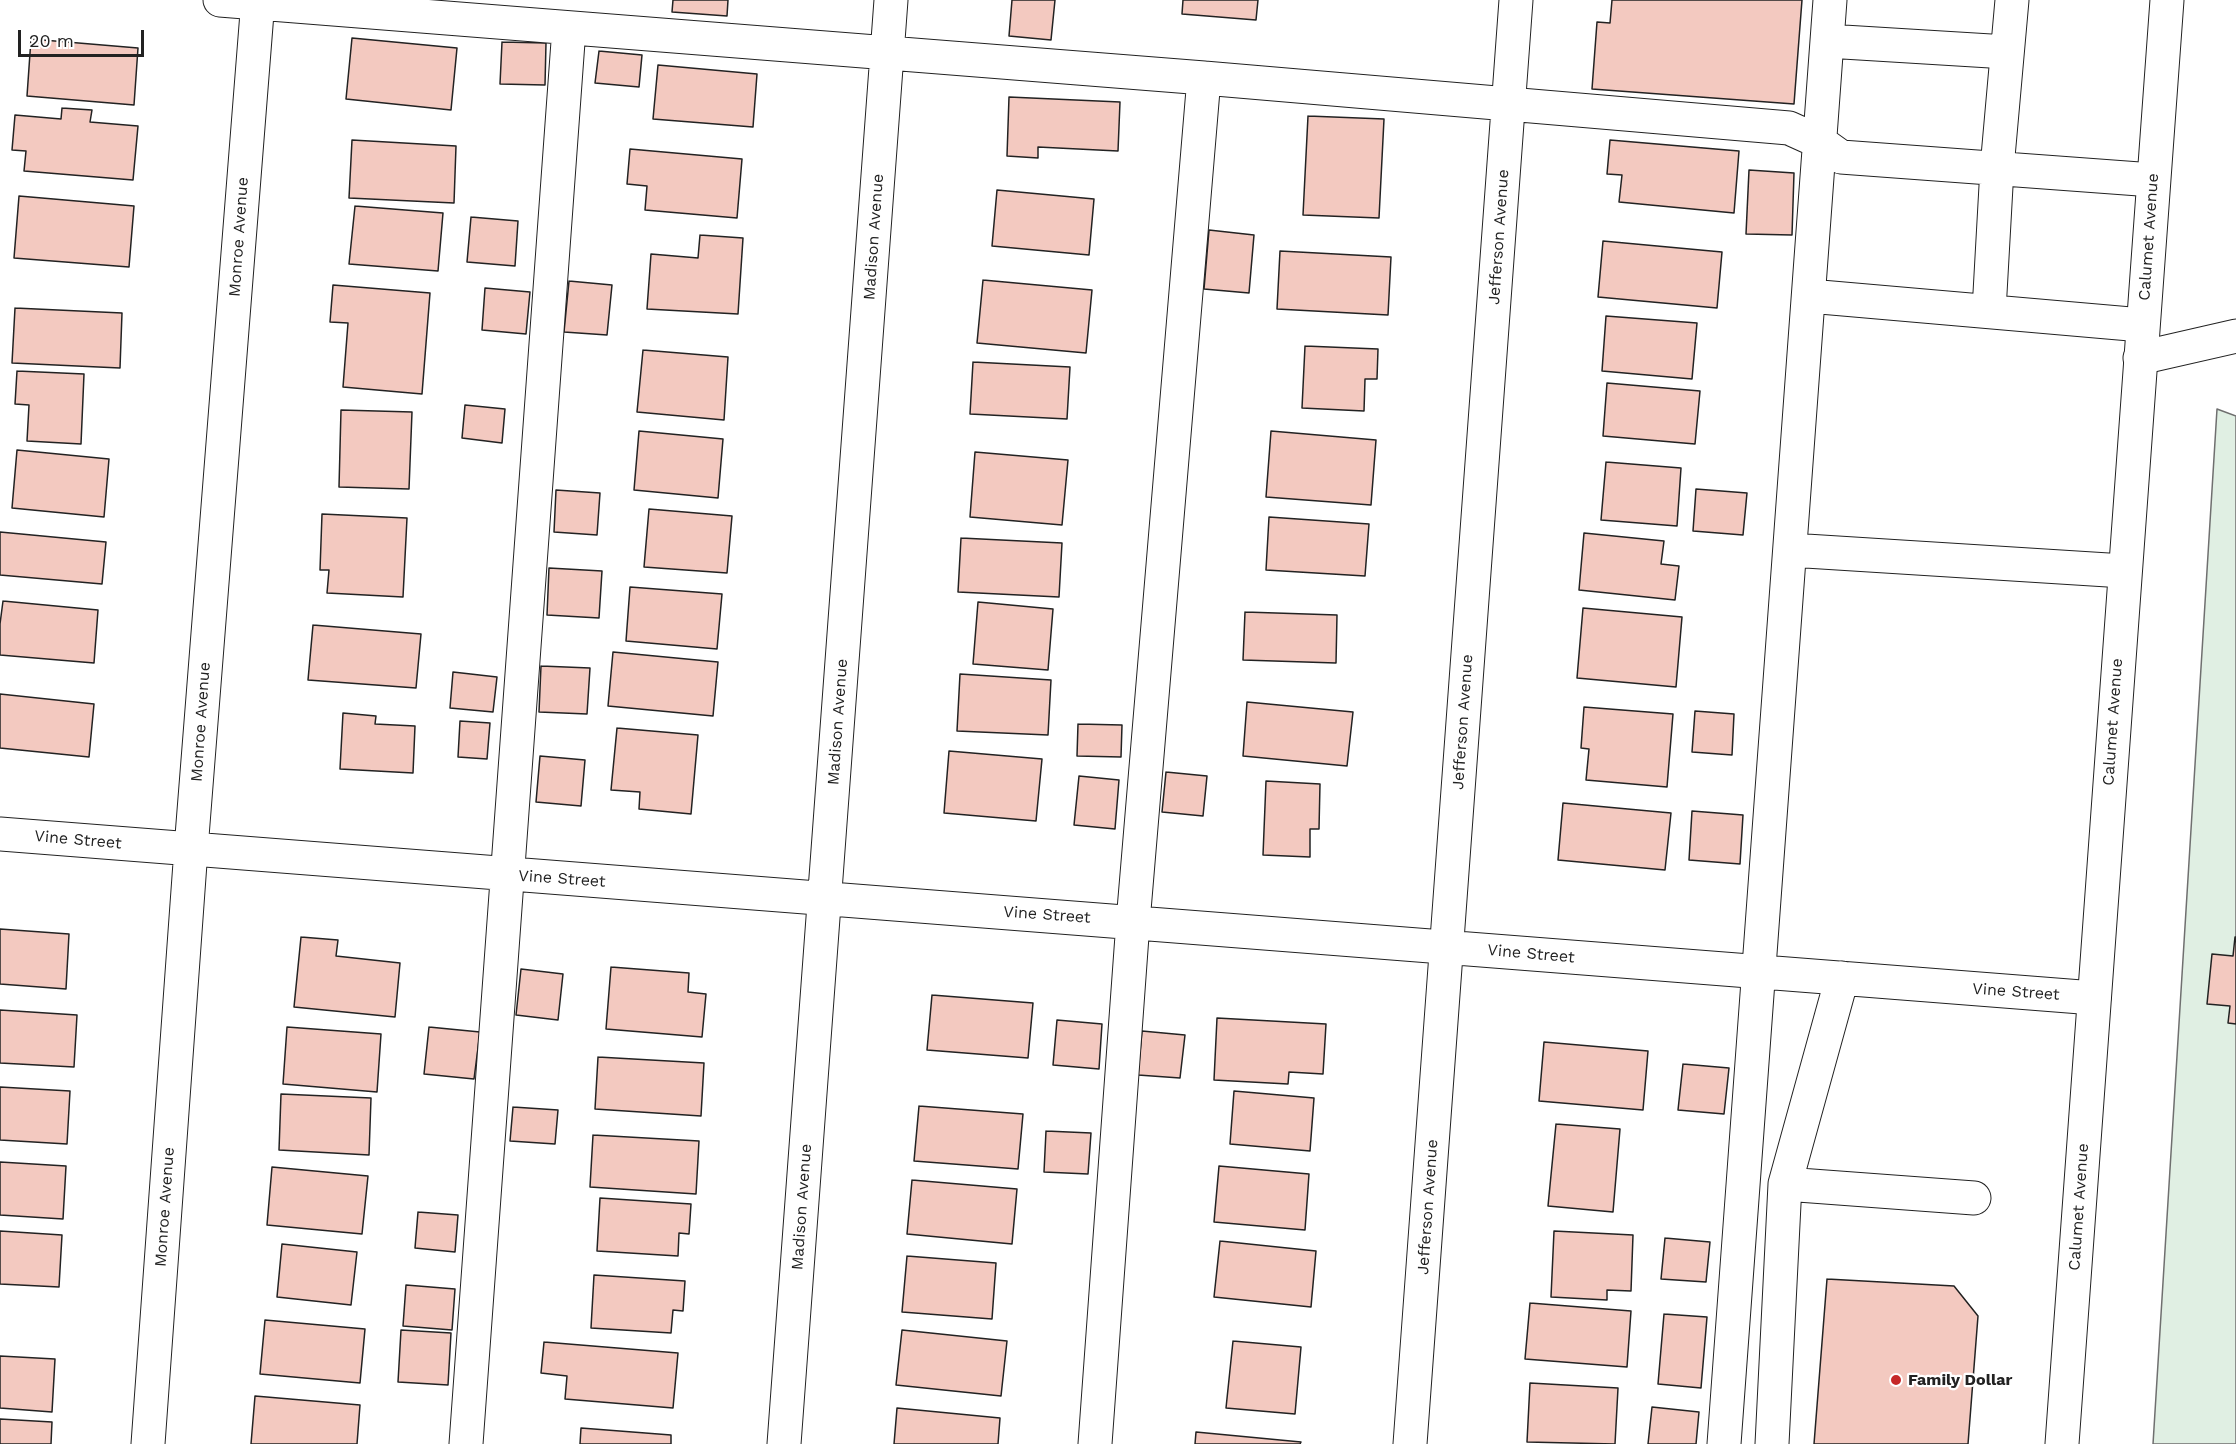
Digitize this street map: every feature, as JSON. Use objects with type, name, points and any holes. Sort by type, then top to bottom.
[{"type":"street","points":[[220,0],[1204,78],[1789,128],[1820,142],[1841,157],[2153,180]]},
{"type":"street","name":"Madison Avenue","points":[[784,1444],[891,0]]},
{"type":"street","name":"Jefferson Avenue","points":[[1410,1444],[1516,0]]},
{"type":"street","points":[[1724,1444],[1830,0]]},
{"type":"street","points":[[1989,311],[1997,168],[2012,0]]},
{"type":"street","name":"Calumet Avenue","points":[[2062,1444],[2166,0]]},
{"type":"street","name":"Monroe Avenue","points":[[148,1444],[191,849],[257,2]]},
{"type":"street","points":[[466,1444],[569,27]]},
{"type":"street","points":[[1827,41],[2007,52]]},
{"type":"street","points":[[1095,1444],[1133,922],[1204,78]]},
{"type":"street","points":[[1809,296],[2142,325]]},
{"type":"street","points":[[2140,358],[2236,336]]},
{"type":"street","points":[[1790,550],[2124,571]]},
{"type":"street","name":"Vine Street","points":[[0,834],[2094,998]]},
{"type":"street","points":[[1772,1444],[1785,1184],[1842,978]]},
{"type":"street","points":[[1785,1184],[1974,1198]]},
{"type":"green space","points":[[2217,409],[2236,416],[2236,1444],[2153,1444]]},
{"type":"building","points":[[673,0],[728,0],[727,16],[672,12]]},
{"type":"building","points":[[1012,0],[1055,0],[1051,40],[1009,36]]},
{"type":"building","points":[[1183,0],[1258,0],[1256,20],[1182,14]]},
{"type":"building","points":[[1612,0],[1802,0],[1794,104],[1592,89],[1597,22],[1610,23]]},
{"type":"building","points":[[352,38],[457,48],[451,110],[346,99]]},
{"type":"building","points":[[31,39],[138,48],[134,105],[27,96]]},
{"type":"building","points":[[502,42],[546,43],[545,85],[500,84]]},
{"type":"building","points":[[599,51],[642,55],[639,87],[595,83]]},
{"type":"building","points":[[658,65],[757,74],[753,127],[653,119]]},
{"type":"building","points":[[1009,97],[1120,102],[1118,151],[1038,147],[1038,158],[1007,156]]},
{"type":"building","points":[[62,108],[92,110],[90,122],[138,126],[133,180],[24,171],[26,151],[12,150],[15,115],[61,119]]},
{"type":"building","points":[[1308,116],[1384,119],[1379,218],[1303,215]]},
{"type":"building","points":[[352,140],[456,146],[454,203],[349,198]]},
{"type":"building","points":[[1610,140],[1739,151],[1734,213],[1619,202],[1622,175],[1607,174]]},
{"type":"building","points":[[630,149],[742,159],[737,218],[645,210],[647,186],[627,184]]},
{"type":"building","points":[[1749,170],[1794,173],[1792,235],[1746,234]]},
{"type":"building","points":[[997,190],[1094,199],[1089,255],[992,246]]},
{"type":"building","points":[[19,196],[134,206],[129,267],[14,258]]},
{"type":"building","points":[[355,206],[443,213],[438,271],[349,264]]},
{"type":"building","points":[[471,217],[518,221],[515,266],[467,262]]},
{"type":"building","points":[[1209,230],[1254,235],[1249,293],[1204,289]]},
{"type":"building","points":[[700,235],[743,238],[738,314],[647,309],[651,254],[698,258]]},
{"type":"building","points":[[1603,241],[1722,252],[1717,308],[1598,297]]},
{"type":"building","points":[[1280,251],[1391,257],[1388,315],[1277,309]]},
{"type":"building","points":[[983,280],[1092,290],[1086,353],[977,343]]},
{"type":"building","points":[[569,281],[612,285],[607,335],[564,332]]},
{"type":"building","points":[[333,285],[430,293],[422,394],[343,387],[348,323],[330,322]]},
{"type":"building","points":[[485,288],[530,292],[526,334],[482,330]]},
{"type":"building","points":[[15,308],[122,313],[120,368],[12,363]]},
{"type":"building","points":[[1606,316],[1697,323],[1692,379],[1602,371]]},
{"type":"building","points":[[1305,346],[1378,349],[1377,379],[1365,379],[1364,411],[1302,408]]},
{"type":"building","points":[[643,350],[728,357],[724,420],[637,412]]},
{"type":"building","points":[[973,362],[1070,367],[1067,419],[970,414]]},
{"type":"building","points":[[17,371],[84,374],[81,444],[27,441],[29,405],[15,404]]},
{"type":"building","points":[[1607,383],[1700,391],[1695,444],[1603,436]]},
{"type":"building","points":[[465,405],[505,409],[502,443],[462,438]]},
{"type":"building","points":[[341,410],[412,412],[409,489],[339,487]]},
{"type":"building","points":[[639,431],[723,439],[718,498],[634,490]]},
{"type":"building","points":[[1271,431],[1376,440],[1371,505],[1266,497]]},
{"type":"building","points":[[17,450],[109,459],[104,517],[12,508]]},
{"type":"building","points":[[975,452],[1068,460],[1062,525],[970,517]]},
{"type":"building","points":[[1606,462],[1681,468],[1677,526],[1601,520]]},
{"type":"building","points":[[1696,489],[1747,493],[1743,535],[1693,531]]},
{"type":"building","points":[[556,490],[600,493],[597,535],[554,532]]},
{"type":"building","points":[[649,509],[732,516],[727,573],[644,567]]},
{"type":"building","points":[[322,514],[407,518],[403,597],[327,593],[329,570],[320,570]]},
{"type":"building","points":[[1269,517],[1369,524],[1365,576],[1266,570]]},
{"type":"building","points":[[0,532],[106,542],[102,584],[0,575]]},
{"type":"building","points":[[1584,533],[1664,541],[1661,564],[1679,566],[1675,600],[1579,590]]},
{"type":"building","points":[[961,538],[1062,543],[1059,597],[958,592]]},
{"type":"building","points":[[549,568],[602,571],[599,618],[547,615]]},
{"type":"building","points":[[630,587],[722,594],[717,649],[626,641]]},
{"type":"building","points":[[3,601],[98,610],[94,663],[0,655]]},
{"type":"building","points":[[978,602],[1053,609],[1048,670],[973,664]]},
{"type":"building","points":[[1583,608],[1682,617],[1676,687],[1577,678]]},
{"type":"building","points":[[1245,612],[1337,615],[1336,663],[1243,660]]},
{"type":"building","points":[[313,625],[421,634],[416,688],[308,680]]},
{"type":"building","points":[[613,652],[718,662],[713,716],[608,706]]},
{"type":"building","points":[[541,666],[590,668],[587,714],[539,712]]},
{"type":"building","points":[[453,672],[497,677],[493,712],[450,708]]},
{"type":"building","points":[[960,674],[1051,680],[1048,735],[957,731]]},
{"type":"building","points":[[0,694],[94,704],[89,757],[0,748]]},
{"type":"building","points":[[1247,702],[1353,712],[1347,766],[1243,756]]},
{"type":"building","points":[[1584,707],[1673,714],[1667,787],[1586,780],[1589,749],[1581,748]]},
{"type":"building","points":[[1695,711],[1734,714],[1732,755],[1692,752]]},
{"type":"building","points":[[343,713],[376,716],[375,724],[415,726],[413,773],[340,769]]},
{"type":"building","points":[[460,721],[490,723],[487,759],[458,757]]},
{"type":"building","points":[[1078,724],[1122,725],[1121,757],[1077,756]]},
{"type":"building","points":[[617,728],[698,735],[691,814],[639,809],[640,792],[611,790]]},
{"type":"building","points":[[949,751],[1042,759],[1036,821],[944,813]]},
{"type":"building","points":[[540,756],[585,760],[581,806],[536,802]]},
{"type":"building","points":[[1166,772],[1207,776],[1203,816],[1162,812]]},
{"type":"building","points":[[1079,776],[1119,780],[1115,829],[1074,825]]},
{"type":"building","points":[[1266,781],[1320,784],[1319,829],[1310,829],[1310,857],[1263,855]]},
{"type":"building","points":[[1563,803],[1671,813],[1665,870],[1558,860]]},
{"type":"building","points":[[1692,811],[1743,815],[1740,864],[1689,860]]},
{"type":"building","points":[[0,929],[69,934],[66,989],[0,984]]},
{"type":"building","points":[[301,937],[338,940],[336,956],[400,963],[395,1017],[294,1007]]},
{"type":"building","points":[[2235,937],[2236,1024],[2228,1023],[2230,1006],[2207,1004],[2212,954],[2233,956]]},
{"type":"building","points":[[611,967],[689,973],[688,992],[706,994],[702,1037],[606,1029]]},
{"type":"building","points":[[521,969],[563,974],[558,1020],[516,1015]]},
{"type":"building","points":[[932,995],[1033,1003],[1028,1058],[927,1050]]},
{"type":"building","points":[[0,1010],[77,1015],[74,1067],[0,1063]]},
{"type":"building","points":[[1217,1018],[1326,1024],[1323,1074],[1289,1072],[1288,1084],[1214,1080]]},
{"type":"building","points":[[1057,1020],[1102,1024],[1099,1069],[1053,1065]]},
{"type":"building","points":[[287,1027],[381,1034],[377,1092],[283,1084]]},
{"type":"building","points":[[429,1027],[480,1032],[474,1079],[424,1074]]},
{"type":"building","points":[[1142,1031],[1185,1035],[1180,1078],[1138,1075]]},
{"type":"building","points":[[1544,1042],[1648,1051],[1643,1110],[1539,1101]]},
{"type":"building","points":[[598,1057],[704,1063],[701,1116],[595,1109]]},
{"type":"building","points":[[1683,1064],[1729,1068],[1724,1114],[1678,1110]]},
{"type":"building","points":[[0,1087],[70,1091],[67,1144],[0,1140]]},
{"type":"building","points":[[1234,1091],[1314,1098],[1310,1151],[1230,1144]]},
{"type":"building","points":[[281,1094],[371,1098],[369,1155],[279,1150]]},
{"type":"building","points":[[919,1106],[1023,1114],[1018,1169],[914,1161]]},
{"type":"building","points":[[513,1107],[558,1110],[555,1144],[510,1141]]},
{"type":"building","points":[[1556,1124],[1620,1129],[1613,1212],[1548,1206]]},
{"type":"building","points":[[1046,1131],[1091,1133],[1088,1174],[1044,1172]]},
{"type":"building","points":[[593,1135],[699,1141],[696,1194],[590,1187]]},
{"type":"building","points":[[0,1162],[66,1166],[63,1219],[0,1215]]},
{"type":"building","points":[[1219,1166],[1309,1174],[1305,1230],[1214,1222]]},
{"type":"building","points":[[272,1167],[368,1176],[362,1234],[267,1225]]},
{"type":"building","points":[[912,1180],[1017,1189],[1012,1244],[907,1234]]},
{"type":"building","points":[[600,1198],[691,1204],[689,1234],[679,1233],[678,1256],[597,1251]]},
{"type":"building","points":[[418,1212],[458,1215],[455,1252],[415,1248]]},
{"type":"building","points":[[0,1231],[62,1235],[59,1287],[0,1284]]},
{"type":"building","points":[[1554,1231],[1633,1235],[1631,1291],[1607,1290],[1607,1300],[1551,1297]]},
{"type":"building","points":[[1665,1238],[1710,1242],[1706,1282],[1661,1279]]},
{"type":"building","points":[[1220,1241],[1316,1251],[1311,1307],[1214,1297]]},
{"type":"building","points":[[282,1244],[357,1252],[351,1305],[277,1297]]},
{"type":"building","points":[[907,1256],[996,1263],[992,1319],[902,1312]]},
{"type":"building","points":[[594,1275],[685,1281],[683,1311],[673,1310],[671,1333],[591,1328]]},
{"type":"building","name":"Family Dollar","points":[[1827,1279],[1954,1286],[1978,1316],[1968,1444],[1814,1444]]},
{"type":"building","points":[[406,1285],[455,1289],[452,1330],[403,1326]]},
{"type":"building","points":[[1530,1303],[1631,1311],[1627,1367],[1525,1359]]},
{"type":"building","points":[[1664,1314],[1707,1317],[1701,1388],[1658,1384]]},
{"type":"building","points":[[265,1320],[365,1329],[360,1383],[260,1374]]},
{"type":"building","points":[[401,1330],[451,1333],[448,1385],[398,1382]]},
{"type":"building","points":[[902,1330],[1007,1341],[1001,1396],[896,1385]]},
{"type":"building","points":[[1233,1341],[1301,1347],[1295,1414],[1226,1408]]},
{"type":"building","points":[[544,1342],[678,1353],[673,1408],[565,1399],[567,1376],[541,1373]]},
{"type":"building","points":[[0,1356],[55,1359],[52,1412],[0,1408]]},
{"type":"building","points":[[1530,1383],[1618,1388],[1615,1444],[1527,1442]]},
{"type":"building","points":[[255,1396],[360,1405],[357,1444],[251,1444]]},
{"type":"building","points":[[1652,1407],[1699,1412],[1696,1444],[1648,1444]]},
{"type":"building","points":[[897,1408],[1000,1418],[998,1444],[894,1444]]},
{"type":"building","points":[[0,1419],[52,1422],[51,1444],[0,1444]]},
{"type":"building","points":[[581,1428],[671,1435],[671,1444],[580,1444]]},
{"type":"building","points":[[1196,1432],[1301,1442],[1300,1444],[1195,1444]]},
{"type":"place","name":"Family Dollar","points":[[1896,1380]]}]
